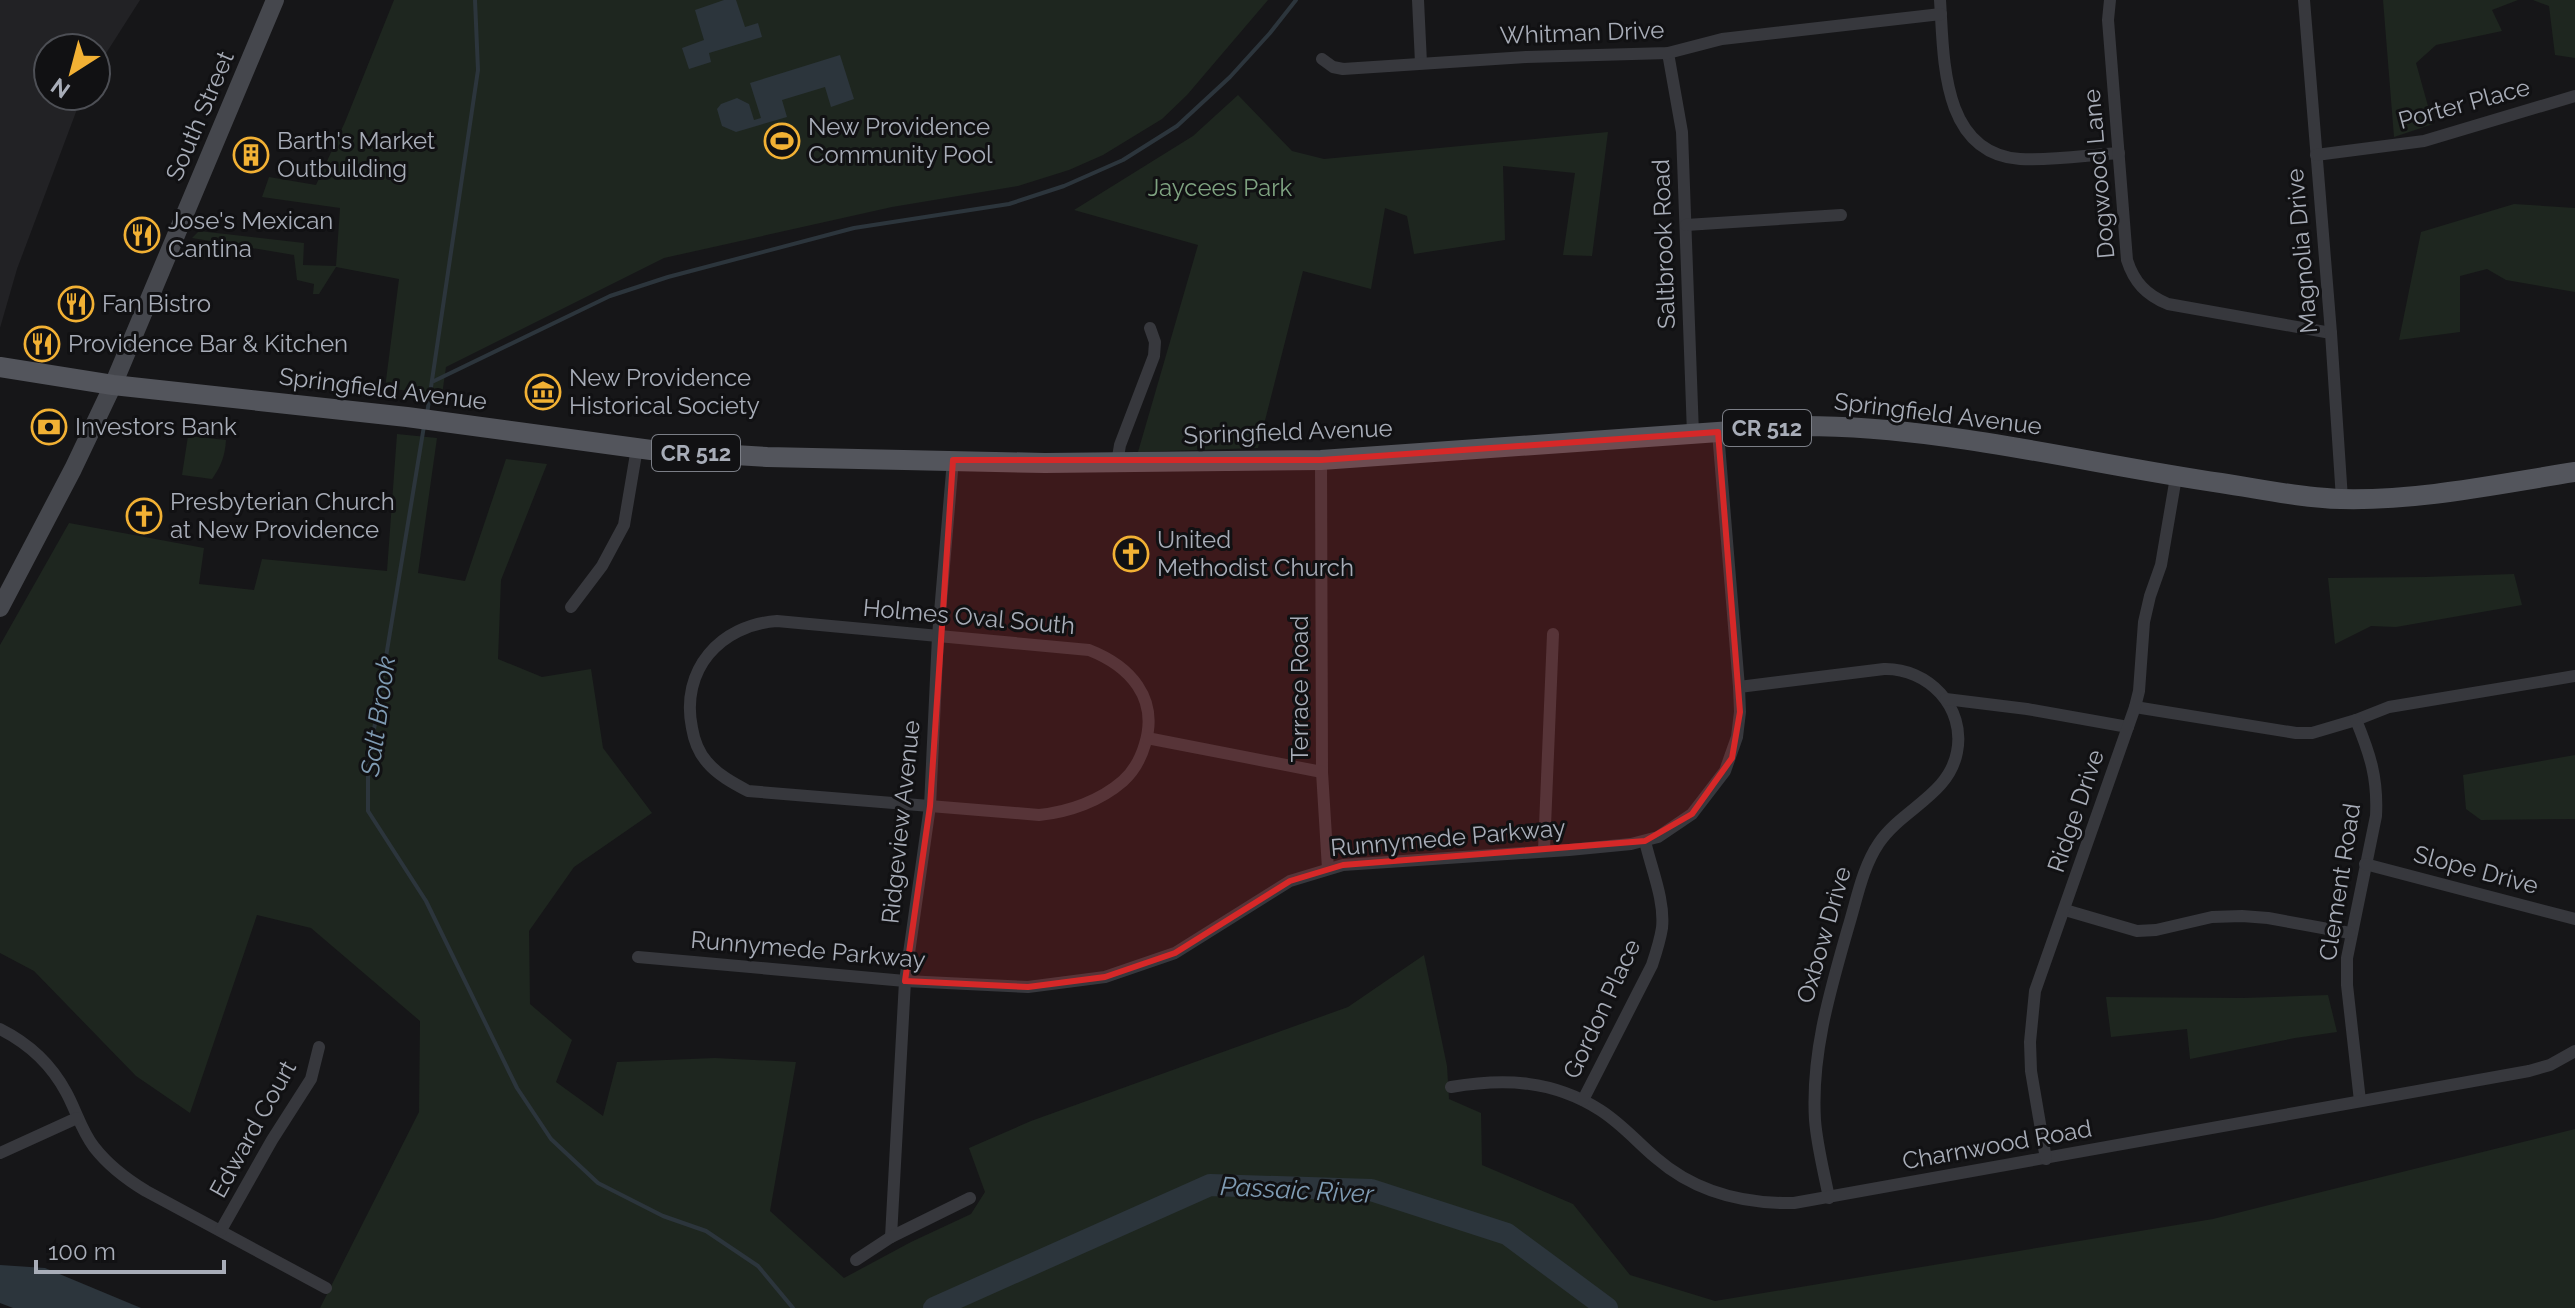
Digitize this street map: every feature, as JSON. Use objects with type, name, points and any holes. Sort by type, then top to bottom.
[{"type":"main road","name":"Springfield Avenue","points":[[0,367],[113,385],[407,417],[637,448],[767,457],[1117,463],[1321,460],[1814,426],[1895,430],[2176,477],[2342,499],[2425,496],[2575,472]]},
{"type":"street","name":"South Street","points":[[0,608],[113,385],[275,0]]},
{"type":"street","points":[[1418,0],[1421,63]]},
{"type":"street","points":[[1940,0],[1951,102],[1959,121],[1974,139],[1993,151],[2017,159],[2119,153]]},
{"type":"street","name":"Dogwood Lane","points":[[2110,0],[2108,20],[2127,260],[2131,272],[2146,292],[2168,304],[2331,333]]},
{"type":"street","name":"Magnolia Drive","points":[[2304,0],[2342,499]]},
{"type":"street","name":"Whitman Drive","points":[[1322,59],[1333,67],[1343,69],[1526,57],[1668,53],[1722,39],[1941,14]]},
{"type":"street","name":"Saltbrook Road","points":[[1668,53],[1682,132],[1693,434]]},
{"type":"street","name":"Porter Place","points":[[2316,155],[2424,141],[2575,96]]},
{"type":"street","points":[[1686,225],[1841,215]]},
{"type":"street","points":[[1117,463],[1120,445],[1154,356],[1155,342],[1150,328]]},
{"type":"street","name":"Runnymede Parkway","points":[[638,957],[905,981],[1028,987],[1105,977],[1175,953],[1290,881],[1343,865],[1569,850],[1658,837],[1682,823],[1701,804],[1725,771],[1737,737],[1739,687],[1718,432]]},
{"type":"street","points":[[571,607],[602,566],[624,525],[637,448]]},
{"type":"street","name":"Ridgeview Avenue","points":[[891,1237],[905,981],[930,806],[938,636],[953,460]]},
{"type":"street","name":"Terrace Road","points":[[1321,460],[1322,772],[1328,869]]},
{"type":"street","name":"Ridge Drive","points":[[2046,1159],[2031,1071],[2030,1042],[2035,991],[2135,707],[2144,622],[2161,565],[2176,477]]},
{"type":"street","name":"Holmes Oval South","points":[[930,806],[748,791],[727,780],[705,760],[694,738],[690,717],[693,679],[713,649],[727,638],[760,623],[777,621],[1071,647],[1089,650],[1116,662],[1136,683],[1150,719],[1147,738]]},
{"type":"street","points":[[1544,850],[1553,634]]},
{"type":"street","points":[[1739,687],[1891,669],[1919,676],[1946,699],[2027,709],[2128,727]]},
{"type":"street","points":[[2135,707],[2312,733],[2389,707],[2575,676]]},
{"type":"street","name":"Oxbow Drive","points":[[1829,1198],[1816,1123],[1815,1097],[1823,1019],[1861,883],[1872,855],[1900,818],[1939,788],[1954,764],[1958,735],[1956,720],[1946,699]]},
{"type":"street","name":"Clement Road","points":[[2356,720],[2375,769],[2376,785],[2376,816],[2347,958],[2347,985],[2360,1101]]},
{"type":"street","points":[[930,806],[1039,815],[1067,810],[1098,798],[1126,778],[1141,758],[1147,738],[1322,772]]},
{"type":"street","name":"Gordon Place","points":[[1583,1100],[1652,965],[1659,943],[1661,909],[1645,841]]},
{"type":"street","name":"Slope Drive","points":[[2365,864],[2575,919]]},
{"type":"street","points":[[2065,910],[2137,931],[2156,930],[2212,917],[2242,916],[2350,933]]},
{"type":"street","points":[[0,1029],[27,1045],[49,1067],[67,1093],[77,1118],[95,1147],[118,1172],[146,1191],[326,1288]]},
{"type":"street","name":"Edward Court","points":[[221,1230],[311,1079],[319,1047]]},
{"type":"street","name":"Charnwood Road","points":[[1451,1087],[1487,1081],[1522,1082],[1561,1091],[1615,1119],[1660,1162],[1694,1183],[1733,1198],[1794,1203],[2539,1068],[2575,1051]]},
{"type":"street","points":[[0,1153],[77,1118]]},
{"type":"street","points":[[856,1260],[891,1237],[970,1198]]},
{"type":"highlighted area","points":[[1718,432],[1740,712],[1732,758],[1692,814],[1645,841],[1343,865],[1290,881],[1175,953],[1105,977],[1028,987],[905,981],[930,806],[953,460],[1321,460]]},
{"type":"shaded area","points":[[0,0],[140,0],[112,44],[112,32],[32,32],[32,112],[76,112],[17,269],[0,328]]},
{"type":"shaded area","points":[[724,0],[736,0],[745,27],[758,23],[762,37],[709,53],[711,62],[689,69],[682,48],[704,40],[695,10]]},
{"type":"shaded area","points":[[840,55],[854,99],[831,107],[825,87],[782,100],[787,117],[736,132],[722,126],[717,109],[721,104],[737,98],[749,104],[754,120],[761,118],[750,83]]},
{"type":"shaded area","points":[[0,1265],[45,1268],[141,1308],[13,1308],[0,1303]]},
{"type":"green space","points":[[394,0],[1268,0],[1187,95],[1162,119],[1103,155],[1069,170],[1018,186],[892,207],[664,258],[446,367],[442,395],[385,388],[399,279],[336,267],[319,294],[313,294],[314,284],[297,280],[294,255],[192,238],[199,231],[304,243],[303,265],[336,266],[340,208],[262,197],[269,177],[316,185]]},
{"type":"green space","points":[[2383,0],[2518,0],[2492,10],[2502,31],[2436,45],[2416,63],[2433,124],[2394,137]]},
{"type":"green space","points":[[2533,0],[2575,0],[2575,58],[2555,55],[2549,6]]},
{"type":"green space","name":"Jaycees Park","points":[[1238,95],[1292,151],[1324,159],[1608,132],[1592,256],[1563,255],[1575,173],[1503,166],[1505,240],[1414,254],[1407,216],[1385,208],[1371,289],[1303,271],[1258,448],[1138,452],[1198,245],[1074,210],[1193,136]]},
{"type":"green space","points":[[2514,204],[2575,208],[2575,292],[2506,280],[2487,269],[2460,276],[2460,332],[2399,340],[2421,232]]},
{"type":"green space","points":[[397,434],[437,438],[418,573],[465,581],[506,459],[547,464],[501,580],[498,659],[542,677],[591,669],[603,748],[652,813],[574,867],[529,931],[530,1004],[572,1040],[556,1082],[603,1116],[617,1062],[715,1058],[796,1062],[770,1211],[844,1278],[971,1214],[985,1192],[969,1148],[1031,1121],[1348,1007],[1424,955],[1447,1066],[1449,1099],[1481,1113],[1482,1165],[1573,1204],[1630,1275],[1715,1301],[2213,1219],[2575,1129],[2575,1308],[320,1308],[419,1112],[420,1021],[311,928],[257,915],[190,1113],[136,1076],[34,971],[0,953],[0,645],[69,523],[204,548],[199,584],[254,590],[262,559],[387,571]]},
{"type":"green space","points":[[188,436],[226,440],[222,461],[212,479],[182,475]]},
{"type":"green space","points":[[2514,574],[2522,605],[2396,627],[2371,626],[2335,644],[2328,578]]},
{"type":"green space","points":[[2575,755],[2575,819],[2481,820],[2466,809],[2463,775]]},
{"type":"green space","points":[[2328,995],[2337,1032],[2190,1059],[2187,1029],[2111,1037],[2106,997],[2243,998]]},
{"type":"waterway","name":"Salt Brook","points":[[427,414],[478,70],[475,0]]},
{"type":"waterway","points":[[434,381],[610,296],[668,277],[854,228],[1009,204],[1064,186],[1123,160],[1177,126],[1230,77],[1296,0]]},
{"type":"waterway","name":"Salt Brook","points":[[424,426],[368,766],[368,811],[426,901],[517,1088],[551,1139],[598,1183],[663,1216],[706,1231],[758,1266],[793,1308]]},
{"type":"waterway","name":"Passaic River","points":[[934,1308],[1210,1185],[1371,1190],[1507,1234],[1607,1308]]},
{"type":"place","name":"New Providence Community Pool","points":[[782,141]]},
{"type":"place","name":"Barth's Market Outbuilding","points":[[251,155]]},
{"type":"place","name":"Jose's Mexican Cantina","points":[[142,235]]},
{"type":"place","name":"Fan Bistro","points":[[76,304]]},
{"type":"place","name":"Providence Bar & Kitchen","points":[[42,344]]},
{"type":"place","name":"New Providence Historical Society","points":[[543,392]]},
{"type":"place","name":"Investors Bank","points":[[49,427]]},
{"type":"place","name":"Presbyterian Church at New Providence","points":[[144,516]]},
{"type":"place","name":"United Methodist Church","points":[[1131,554]]}]
